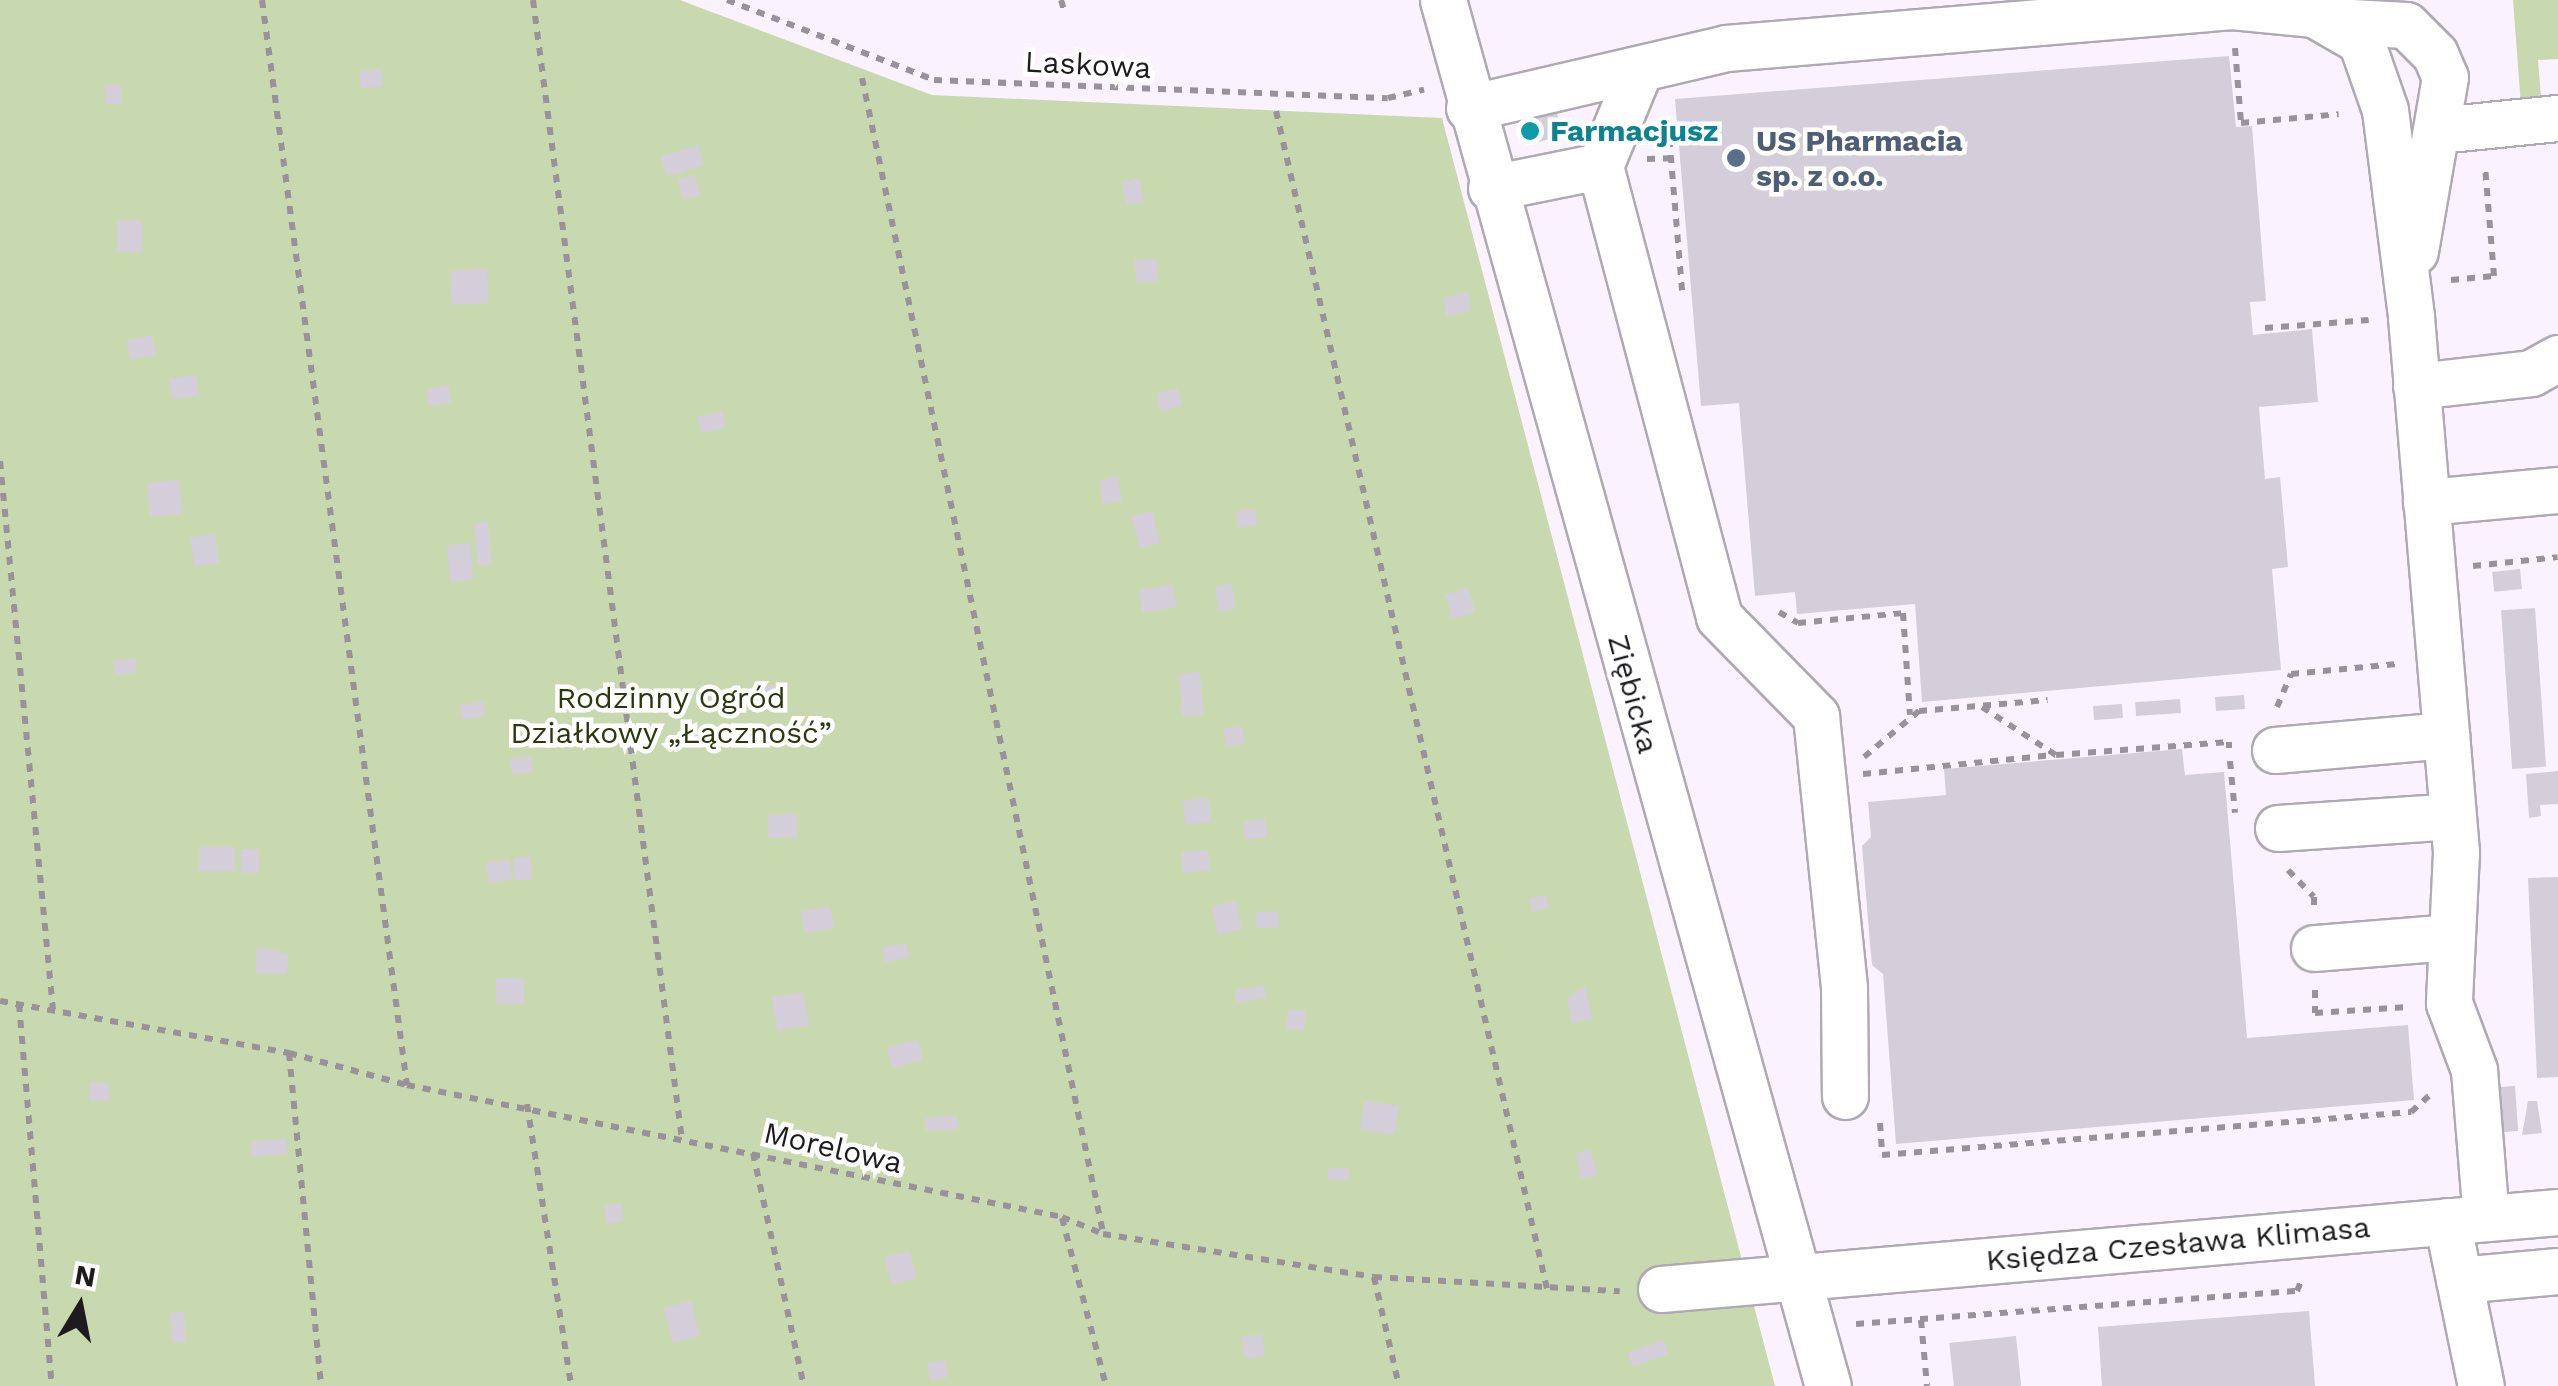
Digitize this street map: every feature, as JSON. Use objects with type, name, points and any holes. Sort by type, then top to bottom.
[{"type":"street","name":"Ziębicka","points":[[1443,0],[1465,95],[1828,1386]]},
{"type":"street","points":[[1465,95],[1639,72],[1726,48],[2232,6],[2277,6],[2332,20],[2387,20],[2417,33],[2444,78],[2440,130],[2409,302]]},
{"type":"street","points":[[2332,20],[2361,40],[2376,72],[2409,302],[2453,816],[2449,1002],[2474,1070],[2467,1219],[2459,1280],[2480,1386]]},
{"type":"street","points":[[1639,72],[1600,166],[1718,617],[1816,716],[1844,988],[1862,1107]]},
{"type":"street","points":[[2440,130],[2558,118]]},
{"type":"street","points":[[1491,188],[1600,166]]},
{"type":"street","points":[[2416,386],[2532,373],[2558,358]]},
{"type":"street","points":[[2426,502],[2558,490]]},
{"type":"street","points":[[2272,736],[2446,735]]},
{"type":"street","points":[[2257,823],[2453,816]]},
{"type":"street","points":[[2314,948],[2452,937]]},
{"type":"street","name":"Księdza Czesława Klimasa","points":[[1661,1289],[2558,1212]]},
{"type":"street","points":[[2459,1280],[2558,1271]]},
{"type":"path","points":[[262,0],[407,1085]]},
{"type":"path","points":[[532,0],[682,1139]]},
{"type":"path","name":"Laskowa","points":[[727,0],[934,80],[1388,98],[1465,95]]},
{"type":"path","points":[[1061,0],[1065,14]]},
{"type":"path","points":[[2215,48],[2235,46],[2241,122],[2256,122]]},
{"type":"path","points":[[862,78],[1103,1234]]},
{"type":"path","points":[[1667,110],[1682,294]]},
{"type":"path","points":[[1276,111],[1547,1290]]},
{"type":"path","points":[[2265,328],[2409,302]]},
{"type":"path","points":[[0,461],[53,1009]]},
{"type":"path","points":[[2452,568],[2558,556]]},
{"type":"path","points":[[1764,603],[1798,622],[1903,613],[1910,715]]},
{"type":"path","points":[[2272,736],[2291,674],[2417,662]]},
{"type":"path","points":[[2048,700],[1910,715],[1850,775],[2228,742],[2257,823]]},
{"type":"path","points":[[1981,706],[2056,755]]},
{"type":"path","name":"Morelowa","points":[[0,1001],[288,1053],[407,1085],[528,1104],[1062,1217],[1103,1234],[1374,1278],[1547,1290],[1661,1289]]},
{"type":"path","points":[[19,1003],[52,1386]]},
{"type":"path","points":[[2315,1013],[2408,1006]]},
{"type":"path","points":[[288,1053],[320,1386]]},
{"type":"path","points":[[1862,1107],[1882,1155],[2410,1112],[2445,1082]]},
{"type":"path","points":[[528,1104],[570,1386]]},
{"type":"path","points":[[753,1152],[804,1386]]},
{"type":"path","points":[[1062,1217],[1106,1386]]},
{"type":"path","points":[[1842,1325],[2298,1291],[2306,1270]]},
{"type":"path","points":[[1374,1278],[1399,1386]]},
{"type":"path","points":[[1921,1320],[1926,1386]]},
{"type":"green space","name":"Rodzinny Ogród Działkowy „Łączność”","points":[[0,0],[680,0],[932,95],[1442,118],[1775,1386],[0,1386]]},
{"type":"green space","points":[[2513,0],[2558,0],[2558,59],[2538,60],[2541,96],[2553,96],[2521,106]]},
{"type":"building","points":[[2229,56],[2236,127],[2252,126],[2266,301],[2250,302],[2253,335],[2312,329],[2318,402],[2259,407],[2265,479],[2280,477],[2288,567],[2272,569],[2281,670],[1922,702],[1915,604],[1797,614],[1795,592],[1755,596],[1739,403],[1701,406],[1675,99]]},
{"type":"building","points":[[381,69],[383,86],[361,89],[359,72]]},
{"type":"building","points":[[105,85],[121,85],[121,104],[105,104]]},
{"type":"building","points":[[1556,110],[1563,135],[1539,142],[1532,117]]},
{"type":"building","points":[[698,145],[704,165],[667,176],[661,156]]},
{"type":"building","points":[[695,175],[700,195],[683,200],[678,179]]},
{"type":"building","points":[[1139,178],[1144,201],[1126,205],[1121,182]]},
{"type":"building","points":[[117,221],[142,221],[142,252],[117,252]]},
{"type":"building","points":[[1156,258],[1159,281],[1137,284],[1134,261]]},
{"type":"building","points":[[487,269],[489,303],[452,305],[450,271]]},
{"type":"building","points":[[1468,292],[1472,311],[1447,316],[1443,297]]},
{"type":"building","points":[[152,335],[156,355],[130,360],[126,340]]},
{"type":"building","points":[[196,375],[199,396],[172,400],[169,379]]},
{"type":"building","points":[[448,385],[451,403],[429,406],[426,388]]},
{"type":"building","points":[[1177,388],[1182,405],[1161,411],[1156,394]]},
{"type":"building","points":[[722,411],[726,428],[701,433],[698,417]]},
{"type":"building","points":[[1118,477],[1122,501],[1103,504],[1099,480]]},
{"type":"building","points":[[179,480],[182,514],[150,517],[147,483]]},
{"type":"building","points":[[1255,509],[1257,526],[1238,528],[1236,511]]},
{"type":"building","points":[[1152,511],[1160,543],[1140,548],[1132,516]]},
{"type":"building","points":[[488,522],[492,565],[478,566],[474,523]]},
{"type":"building","points":[[215,534],[219,563],[194,566],[190,537]]},
{"type":"building","points":[[470,543],[473,580],[450,582],[447,545]]},
{"type":"building","points":[[2520,569],[2522,589],[2494,592],[2492,572]]},
{"type":"building","points":[[1173,584],[1177,607],[1143,613],[1139,590]]},
{"type":"building","points":[[1232,584],[1235,609],[1218,611],[1215,586]]},
{"type":"building","points":[[1468,588],[1475,612],[1452,619],[1445,595]]},
{"type":"building","points":[[2535,608],[2546,767],[2512,769],[2501,610]]},
{"type":"building","points":[[135,658],[136,673],[115,674],[113,661]]},
{"type":"building","points":[[1200,672],[1203,715],[1182,716],[1179,673]]},
{"type":"building","points":[[783,684],[786,703],[765,706],[762,687]]},
{"type":"building","points":[[2244,695],[2245,709],[2216,711],[2215,697]]},
{"type":"building","points":[[2180,699],[2181,713],[2136,716],[2135,702]]},
{"type":"building","points":[[484,702],[485,717],[461,719],[460,704]]},
{"type":"building","points":[[2122,704],[2123,718],[2094,720],[2093,706]]},
{"type":"building","points":[[1242,726],[1245,744],[1226,747],[1223,729]]},
{"type":"building","points":[[2182,749],[2185,775],[2224,772],[2247,1038],[2408,1025],[2414,1100],[1896,1144],[1883,974],[1872,965],[1870,944],[1862,846],[1871,837],[1868,802],[1946,795],[1944,769]]},
{"type":"building","points":[[531,756],[533,772],[512,774],[510,759]]},
{"type":"building","points":[[2558,771],[2558,804],[2540,805],[2541,816],[2529,818],[2526,774]]},
{"type":"building","points":[[1209,798],[1211,822],[1185,824],[1183,800]]},
{"type":"building","points":[[797,814],[798,837],[769,838],[768,815]]},
{"type":"building","points":[[1265,819],[1267,837],[1245,839],[1243,821]]},
{"type":"building","points":[[199,847],[235,847],[235,871],[199,871]]},
{"type":"building","points":[[241,849],[259,849],[259,873],[241,873]]},
{"type":"building","points":[[1208,850],[1210,870],[1183,873],[1181,853]]},
{"type":"building","points":[[530,857],[532,879],[515,880],[513,858]]},
{"type":"building","points":[[510,860],[512,880],[488,882],[486,863]]},
{"type":"building","points":[[2558,877],[2558,1077],[2537,1078],[2528,878]]},
{"type":"building","points":[[1546,895],[1549,909],[1532,912],[1529,899]]},
{"type":"building","points":[[1236,901],[1242,929],[1218,935],[1212,906]]},
{"type":"building","points":[[830,906],[834,928],[804,933],[800,911]]},
{"type":"building","points":[[1278,911],[1279,927],[1256,929],[1255,913]]},
{"type":"building","points":[[906,943],[909,958],[885,962],[882,948]]},
{"type":"building","points":[[257,947],[288,954],[287,974],[256,973]]},
{"type":"building","points":[[496,978],[524,978],[524,1004],[496,1004]]},
{"type":"building","points":[[1264,985],[1266,998],[1236,1003],[1234,990]]},
{"type":"building","points":[[1585,986],[1592,1019],[1572,1023],[1567,998]]},
{"type":"building","points":[[803,992],[809,1025],[777,1031],[771,998]]},
{"type":"building","points":[[1288,1009],[1306,1011],[1304,1031],[1286,1029]]},
{"type":"building","points":[[918,1040],[923,1060],[892,1068],[887,1048]]},
{"type":"building","points":[[90,1082],[109,1083],[108,1101],[89,1100]]},
{"type":"building","points":[[2515,1086],[2518,1131],[2499,1132],[2496,1087]]},
{"type":"building","points":[[1364,1101],[1399,1106],[1395,1135],[1360,1130]]},
{"type":"building","points":[[2528,1101],[2537,1101],[2542,1133],[2522,1135]]},
{"type":"building","points":[[957,1115],[958,1129],[926,1131],[925,1117]]},
{"type":"building","points":[[286,1139],[287,1154],[251,1156],[250,1142]]},
{"type":"building","points":[[1591,1150],[1597,1175],[1581,1179],[1575,1154]]},
{"type":"building","points":[[1328,1168],[1349,1168],[1349,1180],[1328,1180]]},
{"type":"building","points":[[621,1203],[624,1221],[607,1223],[604,1206]]},
{"type":"building","points":[[910,1251],[916,1278],[891,1284],[885,1257]]},
{"type":"building","points":[[691,1301],[700,1336],[673,1343],[664,1308]]},
{"type":"building","points":[[2309,1311],[2315,1386],[2102,1386],[2098,1327]]},
{"type":"building","points":[[184,1312],[186,1342],[172,1343],[170,1313]]},
{"type":"building","points":[[1262,1334],[1265,1356],[1244,1359],[1241,1337]]},
{"type":"building","points":[[2016,1336],[2021,1386],[1954,1386],[1949,1343]]},
{"type":"building","points":[[1663,1340],[1668,1354],[1632,1367],[1627,1353]]},
{"type":"building","points":[[945,1360],[948,1378],[930,1381],[927,1363]]},
{"type":"place","name":"Farmacjusz","points":[[1530,131]]},
{"type":"place","name":"US Pharmacia sp. z o.o.","points":[[1736,158]]}]
